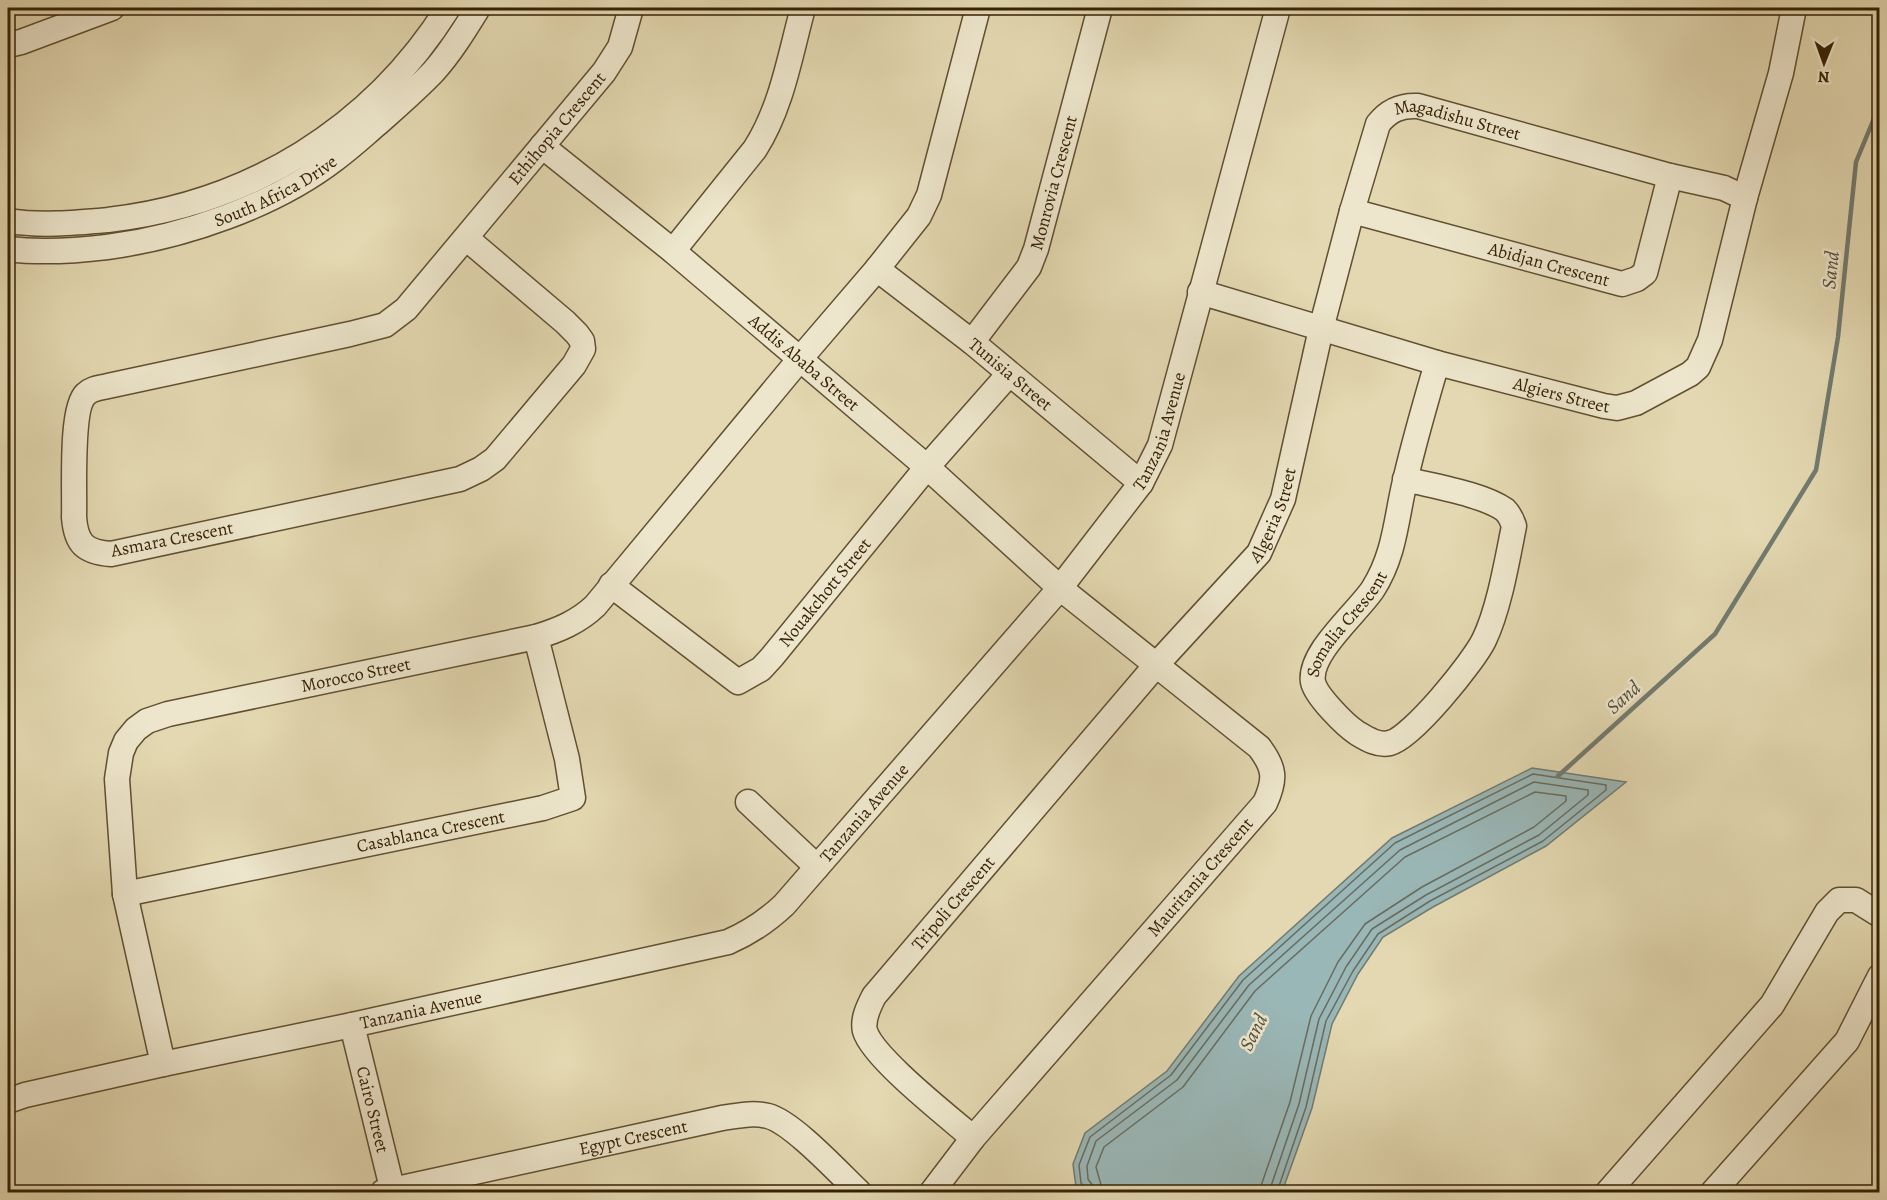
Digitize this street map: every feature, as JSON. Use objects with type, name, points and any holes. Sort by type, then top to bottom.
[{"type":"street","points":[[8,45],[112,8]]},
{"type":"street","name":"South Africa Drive","points":[[8,221],[72,224],[127,218],[189,205],[252,181],[291,161],[349,121],[400,72],[427,40],[448,8]]},
{"type":"street","name":"South Africa Drive","points":[[8,249],[25,252],[81,250],[170,236],[230,216],[286,190],[334,160],[426,78],[464,31],[478,8]]},
{"type":"street","name":"Ethihopia Crescent","points":[[466,238],[615,58],[631,8]]},
{"type":"street","points":[[673,252],[766,132],[775,111],[803,8]]},
{"type":"street","points":[[877,269],[919,216],[929,195],[978,8]]},
{"type":"street","name":"Monrovia Crescent","points":[[972,342],[1029,267],[1036,249],[1100,8]]},
{"type":"street","name":"Tanzania Avenue","points":[[8,1101],[25,1095],[163,1064],[728,942],[766,922],[818,867],[1060,588],[1141,483],[1160,445],[1278,8]]},
{"type":"street","name":"Algiers Street","points":[[1200,292],[1437,363],[1617,408],[1636,403],[1690,374],[1698,367],[1710,340],[1745,198],[1781,73],[1794,8]]},
{"type":"street","name":"Magadishu Street","points":[[1321,329],[1378,124],[1390,112],[1406,105],[1418,106],[1670,176],[1724,188],[1745,198]]},
{"type":"street","name":"Addis Ababa Street","points":[[542,146],[673,252],[927,467],[1060,588]]},
{"type":"street","name":"Abidjan Crescent","points":[[1352,211],[1622,284],[1637,279],[1645,273],[1670,176]]},
{"type":"street","name":"Asmara Crescent","points":[[466,238],[565,322],[582,341],[583,349],[574,365],[495,459],[481,469],[460,478],[111,554],[95,553],[80,541],[74,517],[76,420],[85,394],[108,386],[350,334],[385,324],[406,309],[466,238]]},
{"type":"street","name":"Tunisia Street","points":[[877,269],[972,342],[1141,483]]},
{"type":"street","name":"Morocco Street","points":[[163,1064],[124,894],[117,779],[121,753],[126,741],[136,729],[147,721],[168,714],[536,637],[559,630],[586,614],[877,269]]},
{"type":"street","name":"Algeria Street","points":[[1157,664],[1258,553],[1272,528],[1283,499],[1321,329]]},
{"type":"street","name":"Somalia Crescent","points":[[1405,479],[1492,503],[1506,511],[1514,526],[1493,615],[1484,640],[1471,660],[1425,716],[1402,738],[1391,743],[1379,744],[1353,730],[1320,696],[1313,681],[1314,673],[1321,653],[1362,604],[1384,570],[1393,544],[1405,479],[1437,363]]},
{"type":"street","name":"Nouakchott Street","points":[[611,585],[738,682],[761,669],[772,657],[927,467],[1009,374]]},
{"type":"street","name":"Mauritania Crescent","points":[[932,1192],[973,1138],[1234,840],[1265,803],[1272,787],[1273,774],[1269,759],[1259,747],[1060,588]]},
{"type":"street","name":"Casablanca Crescent","points":[[124,894],[543,808],[573,798],[567,759],[536,637]]},
{"type":"street","name":"Tripoli Crescent","points":[[973,1138],[881,1056],[865,1030],[864,1021],[868,1007],[881,986],[1157,664]]},
{"type":"street","points":[[748,802],[818,867]]},
{"type":"street","points":[[1608,1192],[1772,1005],[1827,912],[1839,900],[1856,900],[1880,915]]},
{"type":"street","points":[[1713,1192],[1847,1041],[1880,976]]},
{"type":"street","name":"Cairo Street","points":[[352,1025],[390,1192]]},
{"type":"street","name":"Egypt Crescent","points":[[390,1192],[722,1118],[753,1114],[770,1116],[787,1125],[860,1192]]},
{"type":"water","points":[[1532,768],[1626,782],[1546,846],[1433,907],[1383,937],[1358,974],[1332,1024],[1312,1108],[1282,1192],[1084,1192],[1076,1187],[1073,1164],[1085,1133],[1167,1071],[1239,976],[1392,838]]},
{"type":"waterway","name":"Sand","points":[[1558,776],[1715,634],[1816,470],[1838,337],[1856,162],[1880,104]]}]
